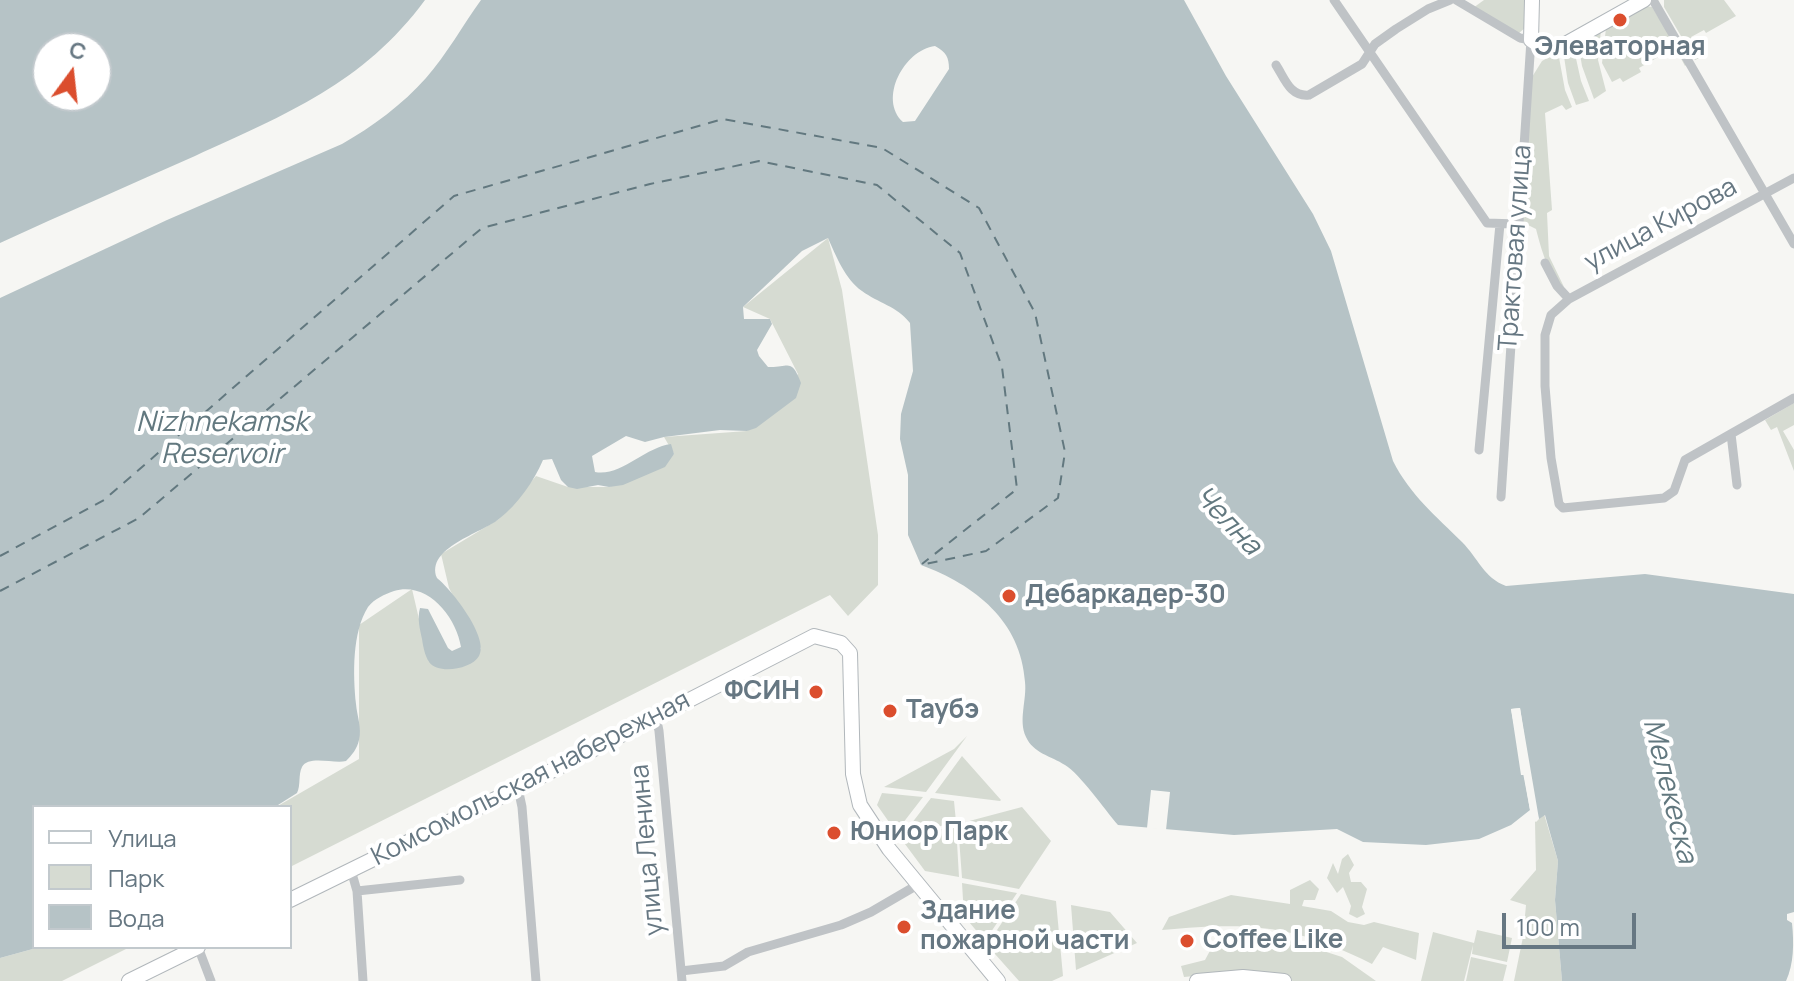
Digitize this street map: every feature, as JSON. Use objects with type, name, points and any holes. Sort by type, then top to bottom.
[{"type":"street","points":[[1334,0],[1487,223],[1517,224]]},
{"type":"street","points":[[1276,65],[1292,90],[1299,95],[1309,95],[1362,64],[1375,44],[1396,29],[1427,9],[1450,0]]},
{"type":"street","points":[[1456,0],[1508,32],[1531,40],[1544,49],[1560,47],[1644,0]]},
{"type":"street","name":"Трактовая улица","points":[[1501,497],[1532,0]]},
{"type":"street","points":[[1653,0],[1794,244]]},
{"type":"street","name":"улица Кирова","points":[[1731,434],[1685,460],[1674,491],[1664,498],[1563,508],[1559,504],[1551,458],[1545,386],[1545,335],[1551,315],[1569,299],[1794,178]]},
{"type":"street","points":[[1479,450],[1500,224]]},
{"type":"street","points":[[1545,263],[1557,286],[1569,299]]},
{"type":"street","points":[[1737,485],[1731,434],[1794,398]]},
{"type":"street","name":"Комсомольская набережная","points":[[292,899],[518,788],[814,636],[841,643],[850,653],[853,774],[860,805],[889,849],[919,884]]},
{"type":"street","name":"улица Ленина","points":[[656,716],[681,976]]},
{"type":"street","points":[[518,788],[536,981]]},
{"type":"street","points":[[351,870],[357,891],[363,981]]},
{"type":"street","points":[[357,891],[460,880]]},
{"type":"street","points":[[681,976],[724,966],[748,952],[841,925],[871,912],[919,884],[998,981]]},
{"type":"street","points":[[129,981],[194,949]]},
{"type":"street","points":[[199,949],[211,981]]},
{"type":"street","points":[[1197,981],[1243,977],[1284,981]]},
{"type":"green space","points":[[1484,0],[1529,0],[1525,28],[1519,33],[1473,8]]},
{"type":"green space","points":[[1664,0],[1724,0],[1736,16],[1706,33],[1704,30],[1691,37],[1702,57],[1695,60],[1664,7]]},
{"type":"green space","points":[[1646,6],[1652,7],[1687,64],[1685,66],[1677,51],[1669,51],[1639,68],[1641,72],[1623,82],[1620,78],[1612,82],[1602,63],[1606,28]]},
{"type":"green space","points":[[1601,30],[1598,60],[1606,91],[1594,99],[1582,66],[1578,42]]},
{"type":"green space","points":[[1573,45],[1589,101],[1576,105],[1568,83],[1563,50]]},
{"type":"green space","points":[[1558,52],[1565,90],[1572,107],[1566,110],[1562,105],[1545,113],[1552,210],[1547,213],[1549,256],[1564,287],[1549,269],[1536,229],[1522,222],[1532,77],[1542,61]]},
{"type":"green space","points":[[828,238],[842,290],[878,535],[878,585],[848,616],[830,595],[292,866],[292,805],[279,805],[359,759],[359,625],[412,589],[429,662],[481,649],[449,588],[441,554],[499,519],[536,476],[568,487],[609,487],[674,454],[664,437],[747,431],[798,374],[770,319],[743,307]]},
{"type":"green space","points":[[1794,403],[1794,425],[1783,431],[1794,450],[1794,471],[1777,427],[1771,430],[1765,420]]},
{"type":"green space","points":[[967,736],[926,792],[884,787],[954,749]]},
{"type":"green space","points":[[962,756],[1001,800],[1000,801],[935,793]]},
{"type":"green space","points":[[882,793],[923,797],[896,832],[877,805]]},
{"type":"green space","points":[[931,798],[954,801],[956,822],[902,836]]},
{"type":"green space","points":[[1022,807],[1051,841],[1019,889],[962,878],[958,824]]},
{"type":"green space","points":[[1544,814],[1558,861],[1555,900],[1562,981],[1514,981],[1526,905],[1510,900],[1536,870],[1535,822]]},
{"type":"green space","points":[[956,825],[959,877],[925,871],[902,840]]},
{"type":"green space","points":[[1348,854],[1354,865],[1349,873],[1351,882],[1361,882],[1367,889],[1362,907],[1365,914],[1357,918],[1349,914],[1351,906],[1343,887],[1337,893],[1327,878],[1333,863],[1338,874],[1342,859]]},
{"type":"green space","points":[[1310,880],[1319,889],[1315,900],[1304,900],[1302,906],[1331,911],[1348,922],[1364,925],[1374,922],[1419,933],[1416,960],[1383,947],[1372,964],[1318,941],[1270,929],[1221,926],[1162,930],[1169,917],[1231,895],[1290,904],[1290,890]]},
{"type":"green space","points":[[962,883],[1017,893],[985,941],[964,916]]},
{"type":"green space","points":[[1021,894],[1056,901],[1063,976],[1052,981],[1019,981],[987,945]]},
{"type":"green space","points":[[1071,905],[1110,912],[1137,943],[1076,970]]},
{"type":"green space","points":[[1477,930],[1512,938],[1507,962],[1472,954],[1473,945],[1464,981],[1421,981],[1433,932],[1474,943]]},
{"type":"green space","points":[[1219,934],[1264,936],[1264,941],[1282,945],[1286,939],[1342,957],[1376,981],[1293,981],[1239,974],[1184,977],[1181,966],[1205,960]]},
{"type":"green space","points":[[33,949],[126,949],[62,981],[0,981],[0,958]]},
{"type":"green space","points":[[1471,957],[1507,965],[1503,981],[1466,981]]},
{"type":"water","points":[[0,0],[425,0],[376,54],[349,75],[321,94],[228,141],[0,243]]},
{"type":"water","points":[[481,0],[1184,0],[1226,76],[1313,214],[1331,251],[1393,461],[1415,495],[1462,542],[1487,573],[1506,586],[1645,574],[1794,594],[1794,912],[1787,914],[1787,920],[1792,923],[1793,946],[1786,981],[1562,981],[1555,900],[1558,861],[1545,815],[1539,819],[1535,808],[1520,708],[1511,709],[1530,810],[1511,825],[1479,839],[1426,845],[1363,842],[1337,829],[1234,835],[1118,825],[1071,770],[1038,751],[1026,737],[1022,660],[1005,623],[977,595],[921,565],[908,535],[908,475],[900,439],[901,414],[913,371],[910,323],[856,286],[842,267],[828,238],[802,251],[743,307],[744,319],[770,319],[772,324],[757,350],[768,367],[789,366],[795,370],[801,383],[796,398],[756,428],[747,431],[720,430],[645,442],[626,436],[592,456],[595,472],[605,472],[671,444],[674,454],[665,467],[623,485],[568,487],[561,480],[552,459],[543,460],[513,506],[499,519],[457,542],[439,558],[436,567],[437,578],[451,592],[474,626],[481,648],[479,656],[470,664],[455,669],[440,668],[429,662],[420,628],[420,608],[428,609],[448,648],[452,651],[461,647],[447,613],[429,596],[406,589],[391,592],[373,602],[363,617],[355,654],[355,693],[360,731],[357,746],[346,761],[305,763],[297,793],[278,805],[32,805],[33,949],[0,958],[0,298],[167,220],[342,144],[407,97],[441,59]],"holes":[[[935,46],[946,55],[949,69],[915,121],[903,122],[893,101],[898,77],[905,66],[913,56]]]},
{"type":"pier","points":[[1520,708],[1539,819],[1536,822],[1530,810],[1524,775],[1521,775],[1511,709]]},
{"type":"pier","points":[[1151,790],[1170,792],[1166,830],[1147,828]]},
{"type":"ferry route","points":[[0,556],[104,500],[454,196],[723,119],[882,148],[979,208],[1035,313],[1065,452],[1058,498],[986,551],[921,565]]},
{"type":"ferry route","points":[[0,591],[139,518],[482,228],[650,184],[759,161],[877,185],[960,253],[1002,367],[1017,489],[922,564]]},
{"type":"place","name":"Элеваторная","points":[[1620,20]]},
{"type":"place","name":"Дебаркадер-30","points":[[1009,596]]},
{"type":"place","name":"ФСИН","points":[[816,692]]},
{"type":"place","name":"Таубэ","points":[[890,711]]},
{"type":"place","name":"Юниор Парк","points":[[834,833]]},
{"type":"place","name":"Здание пожарной части","points":[[904,927]]},
{"type":"place","name":"Coffee Like","points":[[1187,941]]},
{"type":"water label","name":"Nizhnekamsk Reservoir","points":[[222,439]]},
{"type":"water label","name":"Челна","points":[[1227,521]]},
{"type":"water label","name":"Мелекеска","points":[[1669,791]]}]
